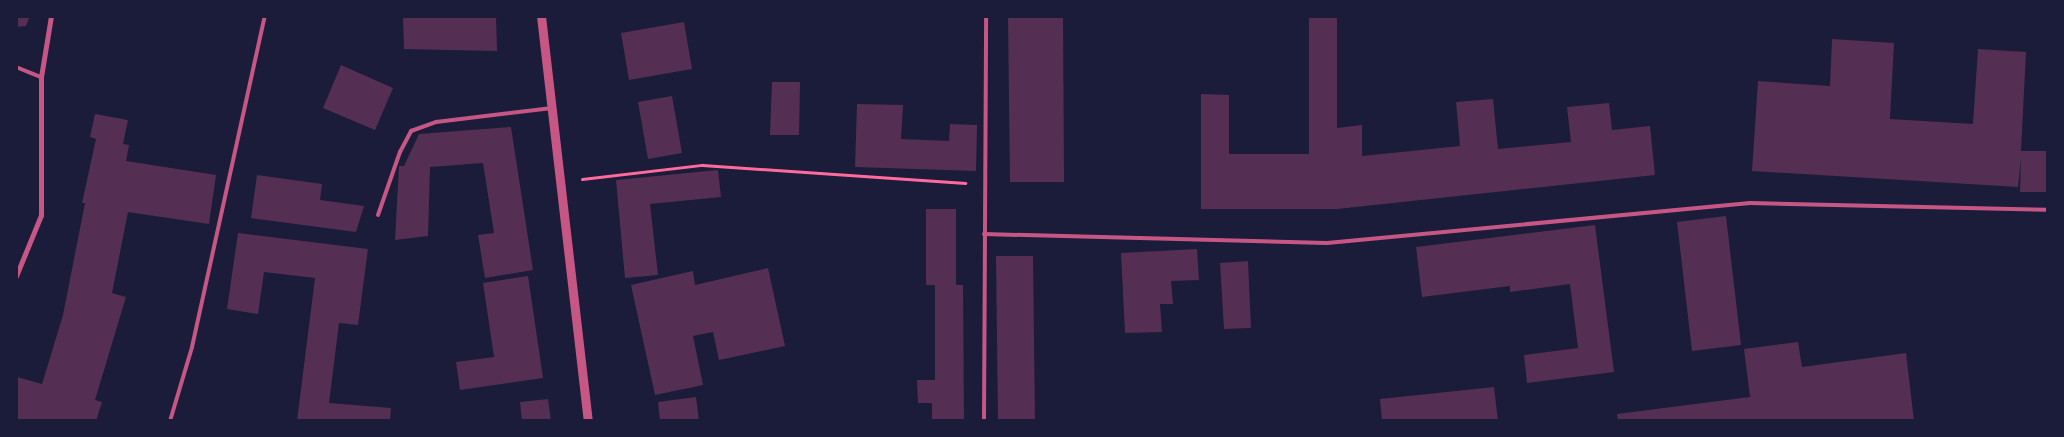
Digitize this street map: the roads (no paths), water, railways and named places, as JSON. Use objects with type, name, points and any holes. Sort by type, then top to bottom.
[{"type":"street","points":[[16,276],[41,215],[41,77],[51,16]]},
{"type":"street","points":[[541,16],[588,421]]},
{"type":"lane","points":[[170,421],[192,347],[265,16]]},
{"type":"lane","points":[[984,421],[986,16]]},
{"type":"lane","points":[[16,67],[41,77]]},
{"type":"lane","points":[[378,215],[400,152],[411,131],[436,122],[552,108]]},
{"type":"lane","points":[[984,234],[1327,243],[1750,203],[2048,210]]}]
